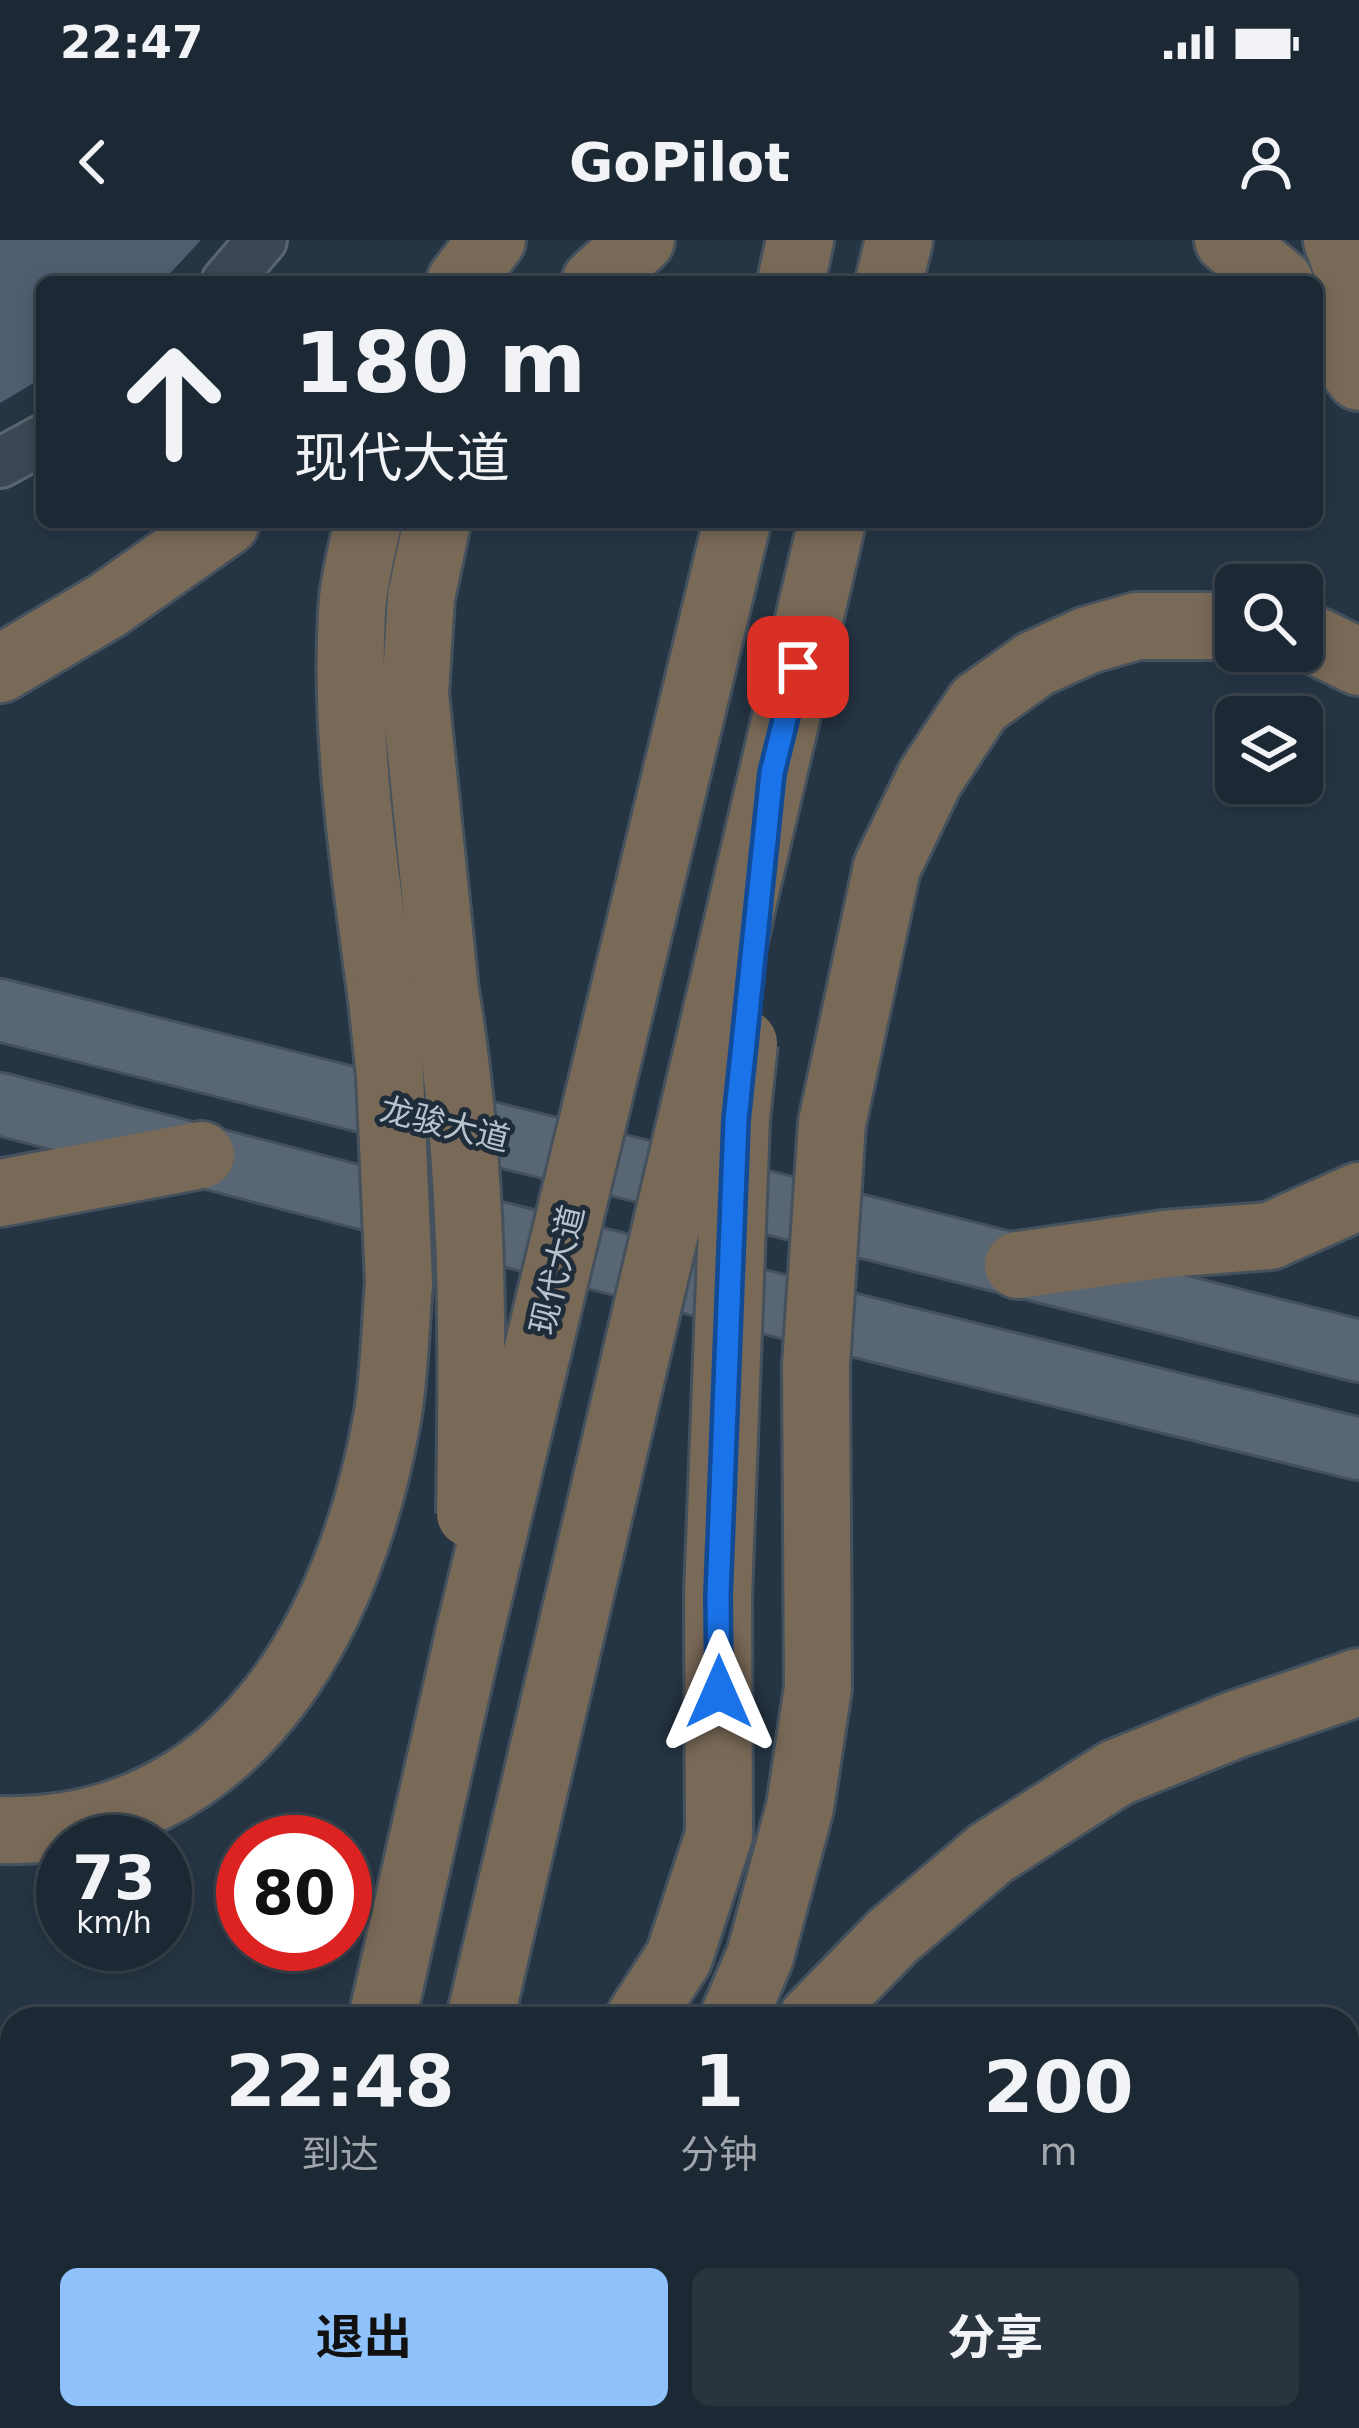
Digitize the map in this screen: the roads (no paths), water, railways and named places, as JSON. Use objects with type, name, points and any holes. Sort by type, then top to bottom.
[{"type":"highway","points":[[465,276],[492,240]]},
{"type":"highway","points":[[602,276],[641,240]]},
{"type":"highway","points":[[792,276],[800,240]]},
{"type":"highway","points":[[890,276],[899,240]]},
{"type":"highway","points":[[1228,240],[1273,276]]},
{"type":"highway","points":[[1337,240],[1359,301]]},
{"type":"highway","points":[[1323,327],[1359,377]]},
{"type":"highway","points":[[0,669],[107,605],[217,528]]},
{"type":"highway","points":[[367,528],[352,609],[352,721],[360,829],[414,995],[458,1066],[469,1202],[473,1346],[469,1635]]},
{"type":"highway","points":[[0,1830],[34,1831],[148,1803],[196,1774],[251,1729],[298,1668],[332,1597],[363,1513],[387,1419],[399,1283],[390,1076],[414,995],[415,694],[421,597],[435,528]]},
{"type":"highway","name":"现代大道","points":[[385,2007],[469,1635],[736,528]]},
{"type":"highway","points":[[483,2007],[831,528]]},
{"type":"highway","points":[[738,2007],[760,1956],[800,1807],[818,1688],[816,1365],[832,1123],[886,867],[931,778],[980,704],[1035,664],[1088,640],[1137,626],[1215,626]]},
{"type":"highway","points":[[1323,644],[1359,662]]},
{"type":"highway","points":[[647,2007],[679,1957],[719,1835],[718,1596],[736,1120],[772,773]]},
{"type":"highway","points":[[0,1193],[201,1155]]},
{"type":"highway","points":[[1018,1265],[1165,1244],[1270,1236],[1359,1196]]},
{"type":"highway","points":[[824,2007],[893,1936],[991,1853],[1116,1773],[1359,1682]]},
{"type":"main road","name":"龙骏大道","points":[[0,1010],[1359,1351]]},
{"type":"main road","points":[[0,1104],[885,1333],[1359,1449]]},
{"type":"street","points":[[231,276],[262,240]]},
{"type":"street","points":[[0,463],[36,443]]}]
